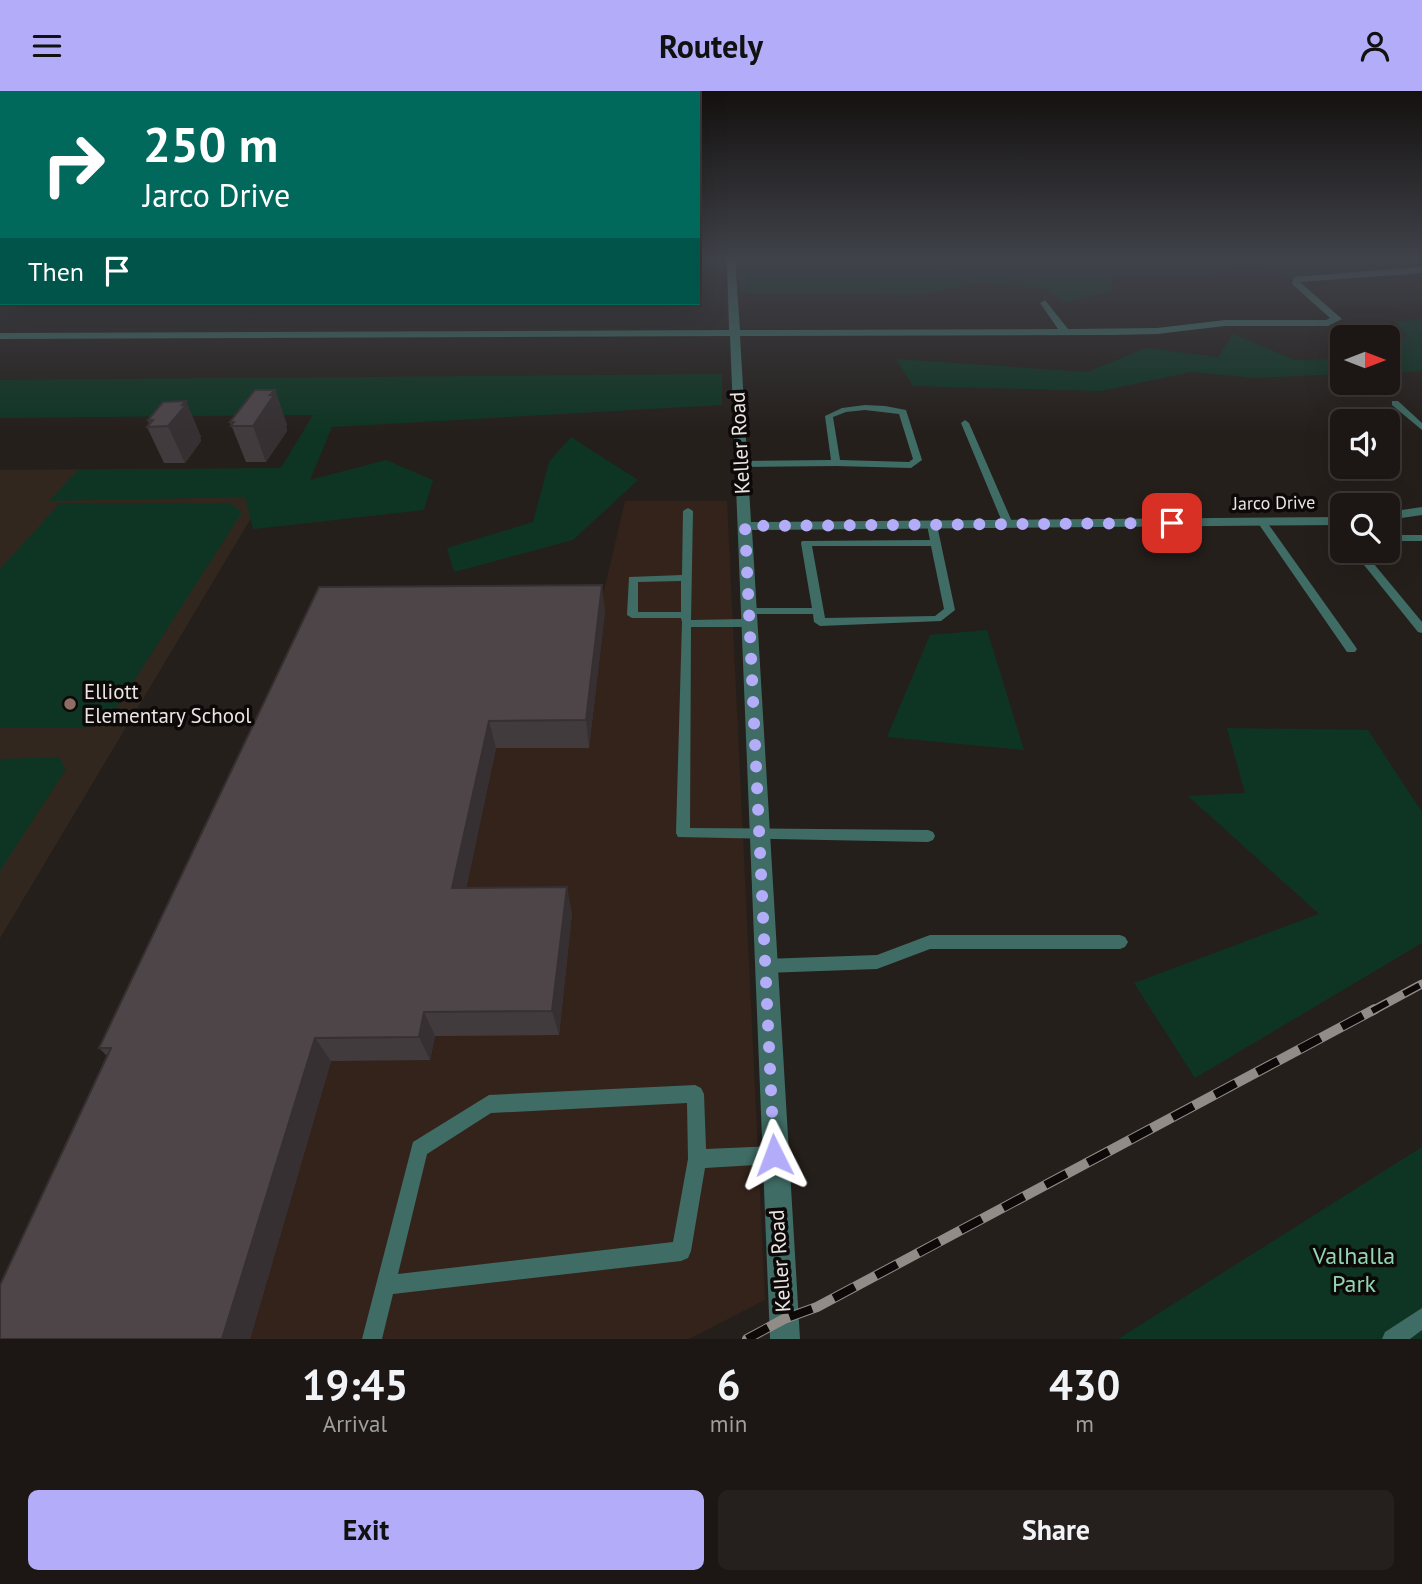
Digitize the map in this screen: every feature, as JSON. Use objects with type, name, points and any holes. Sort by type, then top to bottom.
[{"type":"street","name":"Keller Road","points":[[733,317],[764,966],[785,1339]]},
{"type":"street","points":[[1055,317],[1065,332]]},
{"type":"street","points":[[0,336],[1157,331],[1225,323],[1335,322],[1335,317]]},
{"type":"street","points":[[1400,514],[1422,511]]},
{"type":"street","name":"Jarco Drive","points":[[745,526],[1330,521]]},
{"type":"lane","points":[[1395,403],[1422,426]]},
{"type":"lane","points":[[741,464],[911,465],[918,460],[903,412],[893,409],[839,409],[829,416],[836,463]]},
{"type":"lane","points":[[965,423],[1008,524]]},
{"type":"lane","points":[[688,511],[683,832],[759,831],[928,836]]},
{"type":"lane","points":[[1263,523],[1352,649]]},
{"type":"lane","points":[[932,525],[936,543],[950,610],[937,619],[820,622],[806,543],[936,543]]},
{"type":"lane","points":[[1400,538],[1422,538]]},
{"type":"lane","points":[[1368,563],[1422,629]]},
{"type":"lane","points":[[687,578],[633,579],[632,615],[686,619],[818,611]]},
{"type":"lane","points":[[764,966],[877,962],[930,942],[1120,942]]},
{"type":"lane","points":[[372,1339],[419,1148],[489,1104],[695,1094],[697,1159],[681,1251],[386,1285]]},
{"type":"lane","points":[[697,1159],[774,1155]]},
{"type":"lane","points":[[1392,1339],[1422,1318]]},
{"type":"shaded area","name":"Elliott Elementary School","points":[[281,468],[0,938],[0,470]]},
{"type":"shaded area","points":[[625,501],[727,501],[765,1300],[689,1339],[0,1339],[602,599]]},
{"type":"green space","points":[[1422,320],[1422,371],[1400,372],[1400,337],[1407,337],[1395,321]]},
{"type":"green space","points":[[1233,334],[1295,360],[1330,359],[1330,375],[1254,378],[1191,372],[1101,391],[913,386],[896,359],[1087,372],[1146,348],[1218,357]]},
{"type":"green space","points":[[722,374],[722,405],[332,427],[310,480],[386,460],[433,480],[424,510],[253,529],[245,497],[49,501],[78,470],[281,468],[313,415],[0,418],[0,380]]},
{"type":"green space","points":[[571,437],[638,480],[573,540],[454,572],[447,548],[533,522],[549,462]]},
{"type":"green space","points":[[60,503],[229,503],[242,512],[109,720],[86,728],[0,728],[0,569]]},
{"type":"green space","points":[[987,630],[1024,750],[887,737],[930,635]]},
{"type":"green space","points":[[1227,728],[1368,730],[1422,812],[1422,943],[1195,1078],[1134,983],[1319,914],[1188,796],[1245,793]]},
{"type":"green space","points":[[59,757],[66,769],[0,871],[0,759]]},
{"type":"green space","name":"Valhalla Park","points":[[1422,1147],[1422,1339],[1118,1339]]},
{"type":"building","points":[[255,390],[275,390],[253,426],[231,426],[234,422],[230,422]]},
{"type":"building","points":[[186,401],[182,405],[186,405],[168,426],[147,427],[153,420],[148,420],[163,402]]},
{"type":"building","points":[[602,585],[586,720],[489,721],[452,888],[567,887],[552,1011],[424,1012],[419,1037],[315,1038],[222,1339],[0,1339],[0,1285],[111,1048],[99,1048],[319,587]]},
{"type":"railway","points":[[1372,1011],[1422,984]]},
{"type":"railway","points":[[747,1339],[784,1319],[817,1307],[1375,1009]]},
{"type":"place","name":"Elliott Elementary School","points":[[70,704]]},
{"type":"route","points":[[774,1155],[745,526],[1172,523]]}]
